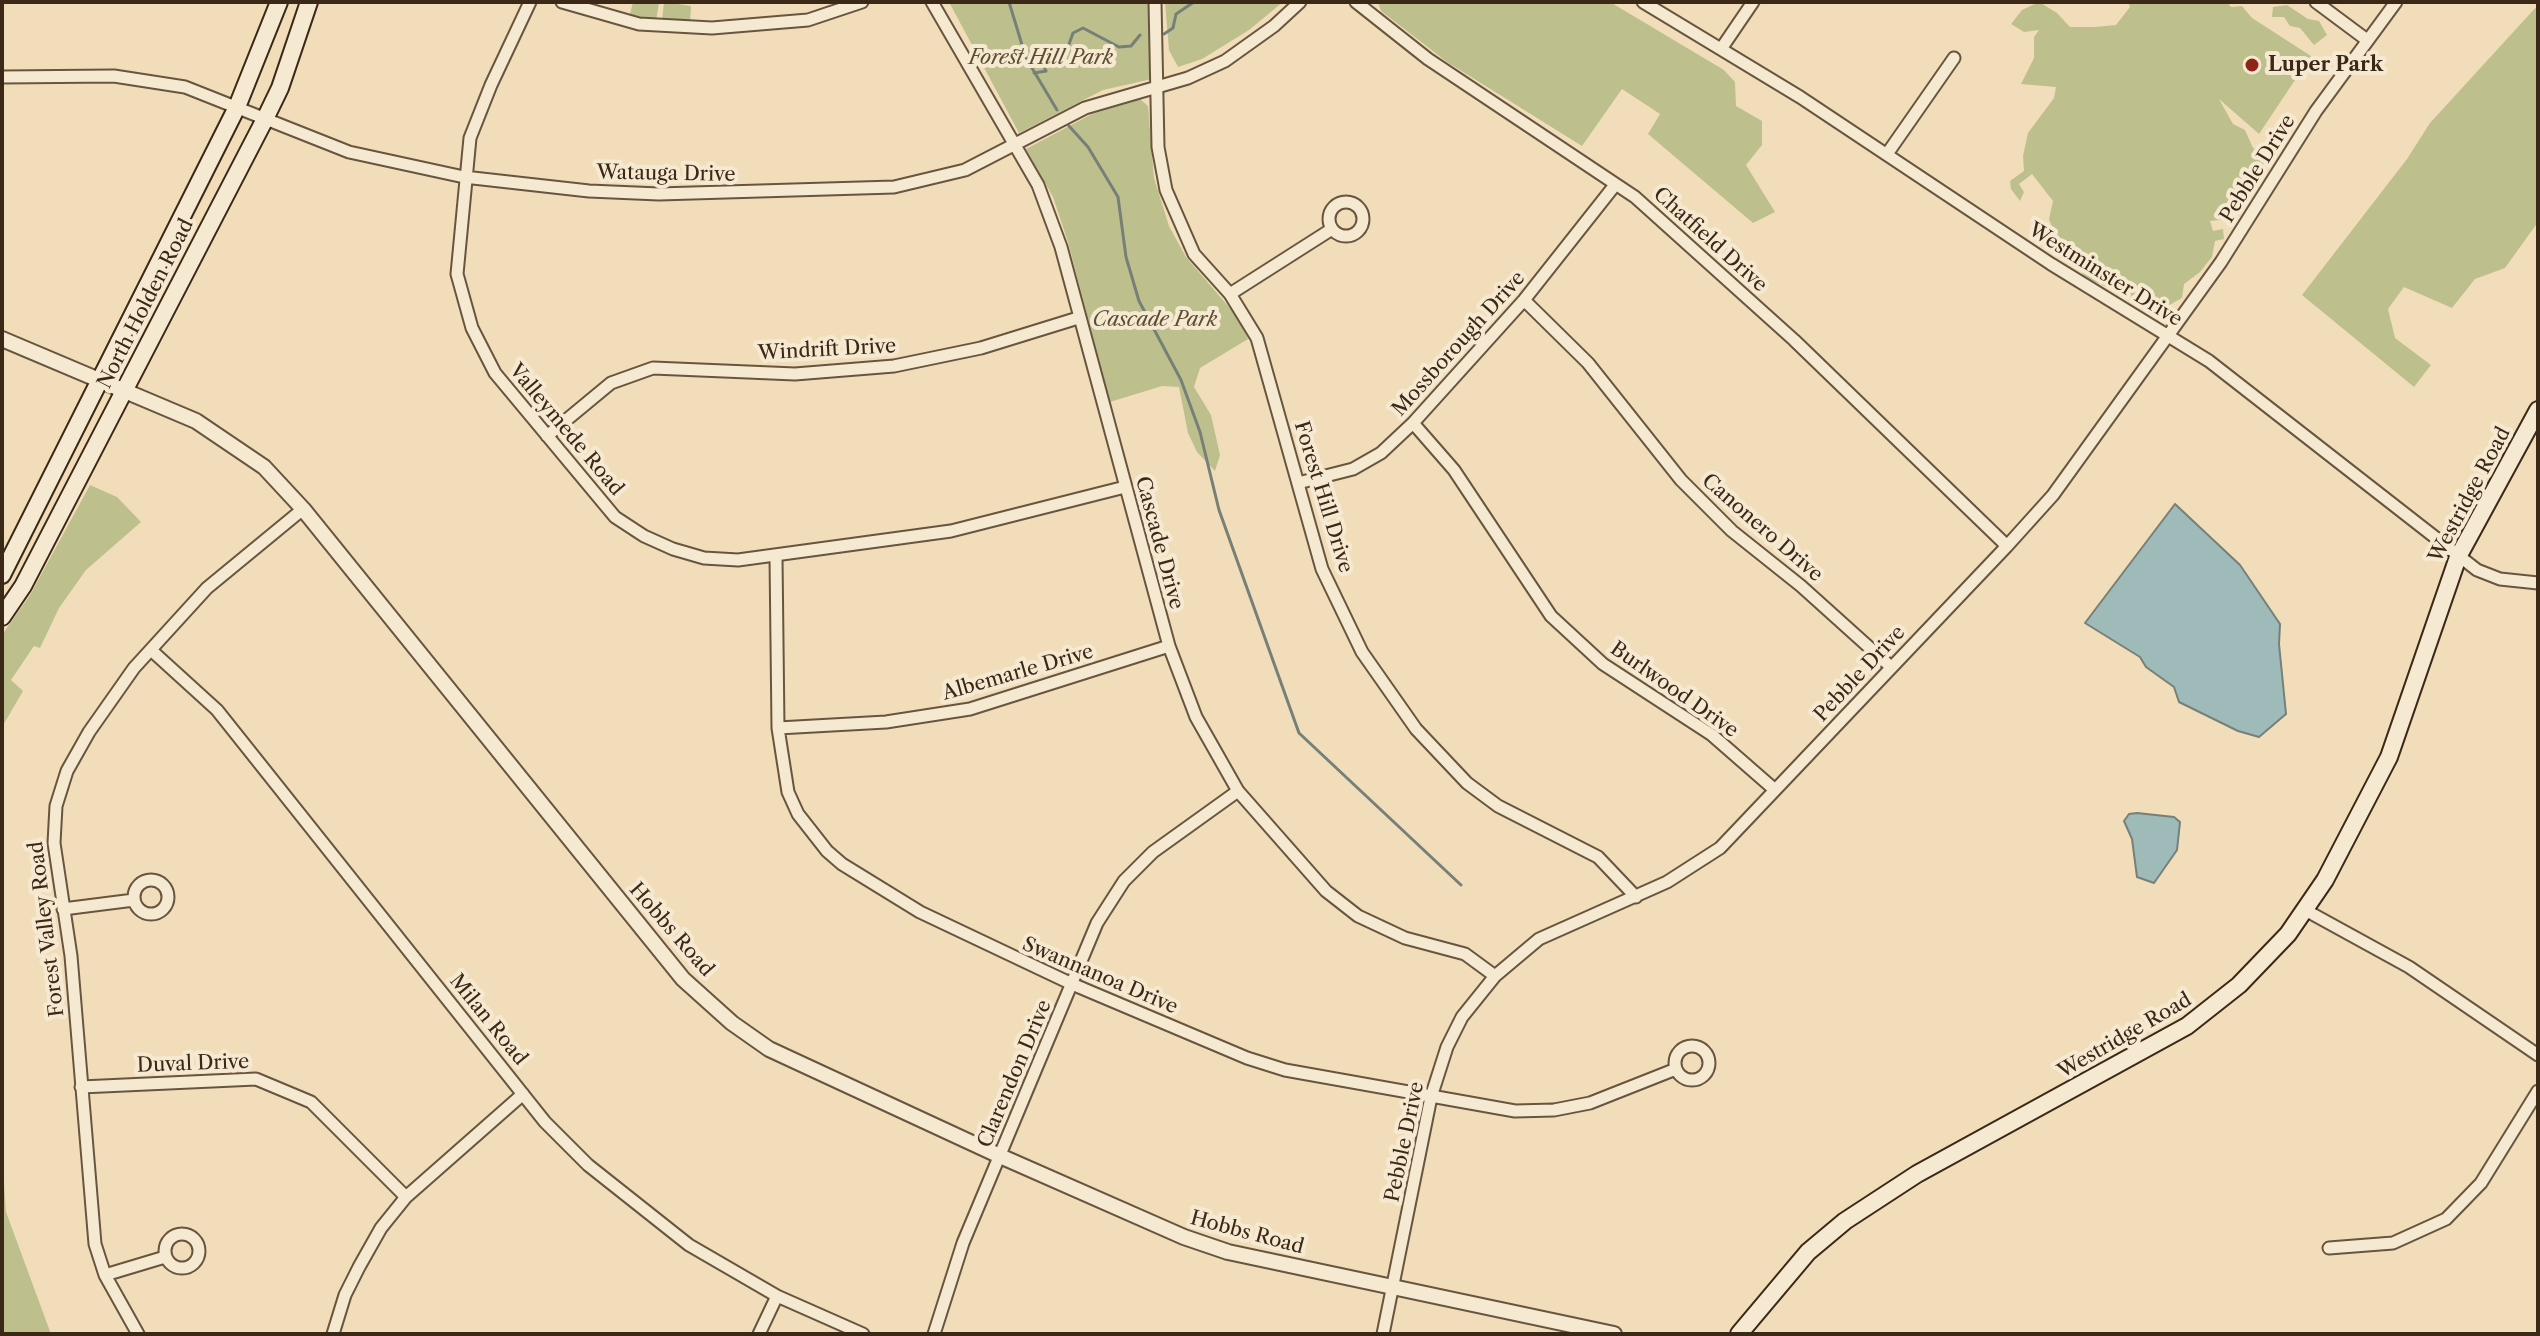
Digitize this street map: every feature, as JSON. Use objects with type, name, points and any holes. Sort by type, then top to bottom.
[{"type":"main road","name":"North Holden Road","points":[[2,575],[237,107],[279,2]]},
{"type":"main road","name":"North Holden Road","points":[[2,617],[23,586],[265,119],[280,88],[309,2]]},
{"type":"main road","name":"Westridge Road","points":[[1739,1334],[1799,1262],[1845,1221],[1917,1174],[2187,1026],[2239,985],[2307,911],[2398,735],[2458,557],[2538,410]]},
{"type":"street","name":"Valleymede Road","points":[[530,2],[470,138],[457,274],[461,298],[483,354],[495,373],[615,517],[644,536],[704,558],[776,557],[951,531],[1125,487]]},
{"type":"street","points":[[562,2],[639,24],[702,28],[808,20],[862,2]]},
{"type":"street","name":"Cascade Drive","points":[[932,2],[1038,185],[1061,247],[1169,646],[1196,717],[1238,791],[1317,881],[1358,916],[1405,938],[1465,954],[1495,976]]},
{"type":"street","name":"Forest Hill Drive","points":[[1155,2],[1158,147],[1174,214],[1194,254],[1230,294],[1257,338],[1322,569],[1348,625],[1383,686],[1416,729],[1467,783],[1498,806],[1598,857],[1636,897]]},
{"type":"street","name":"Watauga Drive","points":[[2,77],[114,76],[185,87],[349,152],[464,177],[589,191],[659,194],[894,187],[965,170],[1085,108],[1188,78],[1225,61],[1274,26],[1300,2]]},
{"type":"street","name":"Chatfield Drive","points":[[1356,2],[1428,59],[1635,197],[1794,340],[2007,546]]},
{"type":"street","name":"Westminster Drive","points":[[1643,2],[1887,154],[2051,264],[2209,361],[2458,557],[2500,579],[2538,583]]},
{"type":"street","points":[[1721,49],[1753,2]]},
{"type":"street","points":[[2316,2],[2367,40]]},
{"type":"street","name":"Pebble Drive","points":[[1383,1334],[1431,1097],[1457,1027],[1495,976],[1539,939],[1636,897],[1696,866],[1720,848],[2007,546],[2053,495],[2221,262],[2316,111],[2396,2]]},
{"type":"street","points":[[1887,154],[1954,58]]},
{"type":"street","name":"Mossborough Drive","points":[[1298,483],[1353,469],[1381,453],[1413,423],[1524,300],[1615,185]]},
{"type":"street","points":[[1230,294],[1332,229]]},
{"type":"street","name":"Canonero Drive","points":[[1524,300],[1588,363],[1681,480],[1732,531],[1801,586],[1891,667]]},
{"type":"street","name":"Windrift Drive","points":[[547,436],[611,383],[653,368],[795,374],[894,366],[981,348],[1078,318]]},
{"type":"street","name":"Hobbs Road","points":[[2,339],[196,421],[224,436],[264,467],[303,509],[683,979],[732,1023],[769,1049],[1000,1156],[1184,1237],[1228,1252],[1614,1334]]},
{"type":"street","name":"Burlwood Drive","points":[[1413,423],[1454,470],[1551,616],[1603,664],[1712,735],[1775,790]]},
{"type":"street","name":"Forest Valley Road","points":[[138,1334],[105,1275],[95,1244],[53,829],[67,771],[89,732],[151,650],[207,588],[303,509]]},
{"type":"street","name":"Swannanoa Drive","points":[[776,557],[781,764],[798,814],[842,864],[971,939],[1247,1058],[1285,1070],[1431,1097],[1515,1111],[1554,1110],[1612,1096],[1676,1069]]},
{"type":"street","name":"Albemarle Drive","points":[[778,728],[886,722],[970,709],[1169,646]]},
{"type":"street","name":"Milan Road","points":[[151,650],[217,710],[545,1122],[631,1202],[689,1245],[777,1296],[863,1334]]},
{"type":"street","name":"Clarendon Drive","points":[[934,1334],[963,1243],[1097,923],[1124,881],[1189,824],[1238,791]]},
{"type":"street","points":[[63,909],[134,900]]},
{"type":"street","points":[[2307,911],[2401,962],[2538,1055]]},
{"type":"street","name":"Duval Drive","points":[[81,1087],[256,1079],[311,1102],[406,1197]]},
{"type":"street","points":[[2329,1248],[2393,1243],[2446,1219],[2481,1183],[2538,1091]]},
{"type":"street","points":[[333,1334],[345,1295],[381,1228],[406,1197],[523,1094]]},
{"type":"street","points":[[105,1275],[165,1257]]},
{"type":"street","points":[[759,1334],[777,1296]]},
{"type":"green space","points":[[633,2],[659,3],[656,21],[624,18],[630,14]]},
{"type":"green space","points":[[664,2],[691,6],[690,25],[662,21]]},
{"type":"green space","name":"Forest Hill Park","points":[[949,2],[1149,2],[1152,79],[1103,90],[1019,133]]},
{"type":"green space","points":[[1165,2],[1283,2],[1249,30],[1202,59],[1178,67],[1169,50]]},
{"type":"green space","points":[[1378,2],[1610,2],[1724,70],[1735,82],[1736,106],[1762,121],[1762,145],[1746,165],[1775,212],[1753,223],[1648,134],[1660,114],[1622,89],[1582,146],[1447,62],[1381,11]]},
{"type":"green space","points":[[2039,2],[2057,13],[2070,27],[2095,27],[2116,25],[2130,7],[2128,2],[2227,2],[2231,7],[2242,6],[2252,18],[2311,56],[2259,134],[2219,99],[2233,124],[2245,130],[2253,148],[2266,153],[2267,166],[2243,208],[2229,219],[2210,221],[2213,231],[2223,229],[2224,239],[2215,241],[2212,257],[2200,272],[2184,284],[2182,298],[2153,314],[2138,301],[2084,277],[2077,258],[2081,249],[2055,235],[2049,219],[2053,201],[2032,174],[2019,184],[2024,192],[2020,201],[2011,189],[2010,181],[2024,171],[2023,156],[2028,133],[2054,98],[2056,87],[2021,84],[2034,58],[2034,37],[2039,30],[2024,32],[2011,24],[2022,10]]},
{"type":"green space","points":[[2287,5],[2308,19],[2319,21],[2327,35],[2314,45],[2300,28],[2290,26],[2284,17],[2272,17],[2273,7]]},
{"type":"green space","points":[[2538,5],[2538,222],[2505,268],[2475,279],[2452,308],[2404,287],[2388,309],[2395,338],[2431,365],[2414,387],[2302,295],[2407,159],[2430,123]]},
{"type":"green space","name":"Cascade Park","points":[[1140,99],[1148,106],[1154,178],[1169,226],[1186,257],[1241,321],[1248,339],[1200,368],[1194,387],[1211,415],[1220,455],[1215,471],[1197,452],[1188,433],[1179,387],[1162,386],[1110,402],[1068,242],[1053,197],[1026,149],[1092,114]]},
{"type":"green space","points":[[90,485],[117,497],[141,522],[86,570],[59,608],[40,648],[34,646],[11,680],[23,691],[2,727],[2,635],[30,595]]},
{"type":"green space","points":[[2,1153],[6,1212],[51,1334],[2,1334]]},
{"type":"water","points":[[2175,504],[2240,565],[2280,624],[2286,714],[2259,737],[2238,731],[2179,702],[2174,687],[2146,667],[2140,657],[2085,623]]},
{"type":"water","points":[[2129,814],[2174,817],[2180,822],[2177,850],[2154,883],[2137,877],[2132,839],[2124,821]]},
{"type":"waterway","points":[[1009,2],[1026,58],[1057,110]]},
{"type":"waterway","points":[[1164,34],[1173,28],[1176,14],[1194,2]]},
{"type":"waterway","points":[[1034,73],[1046,71],[1042,63],[1045,53],[1054,47],[1068,47],[1073,33],[1083,28],[1119,47],[1131,46],[1140,35]]},
{"type":"waterway","points":[[1069,126],[1088,147],[1118,197],[1126,257],[1139,301],[1181,380],[1200,432],[1219,510],[1299,733],[1461,885]]},
{"type":"place","name":"Luper Park","points":[[2252,65]]}]
